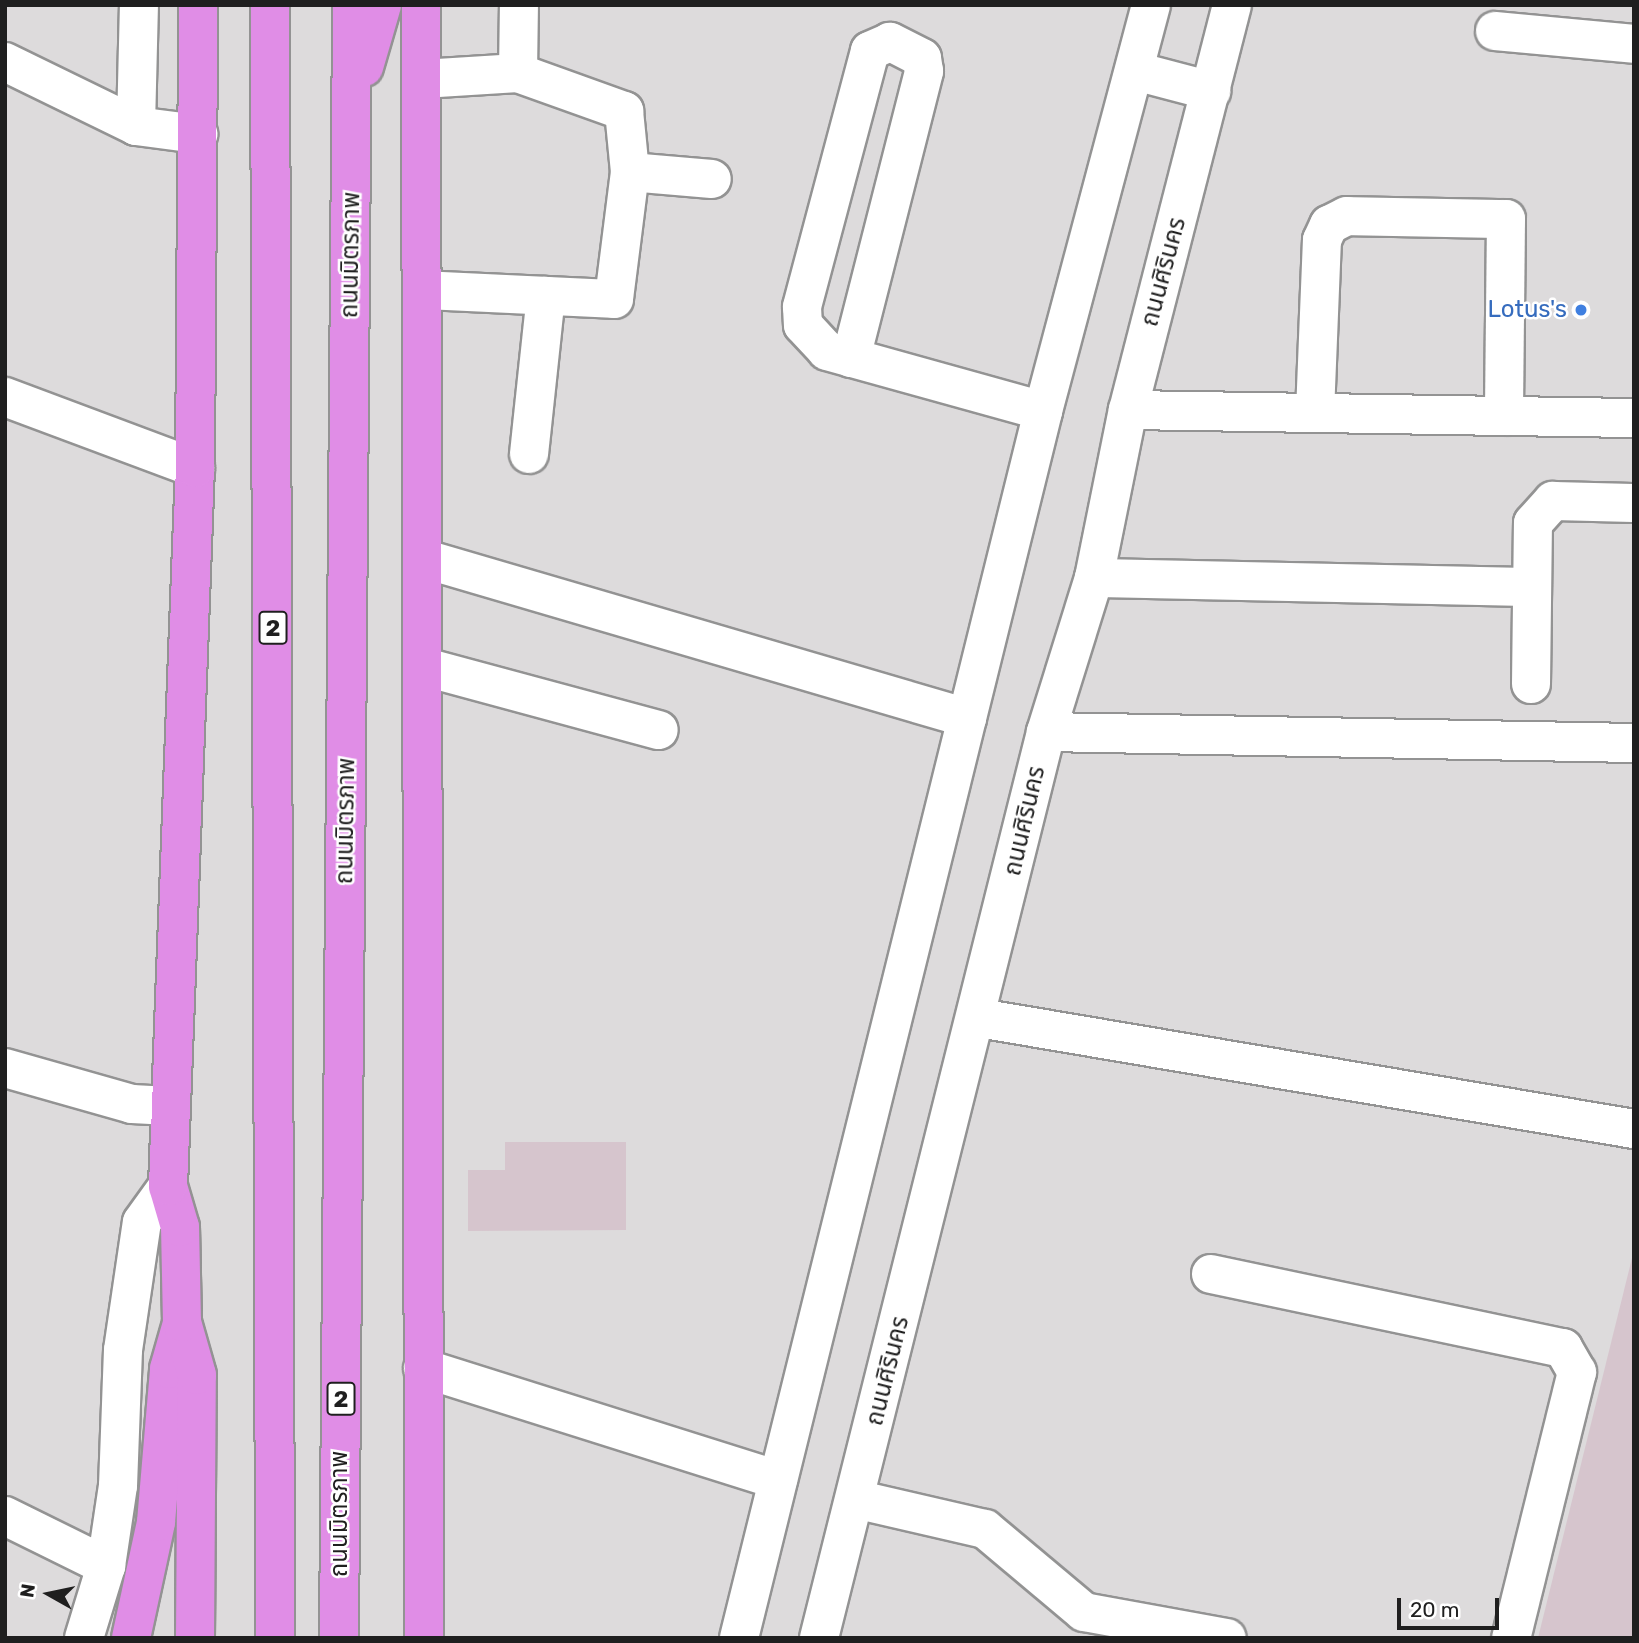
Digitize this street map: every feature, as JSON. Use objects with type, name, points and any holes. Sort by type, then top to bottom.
[{"type":"highway","points":[[195,1638],[197,1375],[182,1322],[180,1227],[168,1186],[195,468],[198,5]]},
{"type":"highway","name":"2","points":[[270,5],[275,1638]]},
{"type":"highway","name":"ถนนมิตรภาพ","points":[[339,1638],[352,5]]},
{"type":"highway","points":[[353,106],[382,5]]},
{"type":"highway","points":[[421,5],[425,559],[424,1638]]},
{"type":"highway","points":[[131,1638],[156,1522],[169,1368],[182,1322]]},
{"type":"street","points":[[136,126],[139,5]]},
{"type":"street","points":[[518,73],[519,5]]},
{"type":"street","points":[[739,1638],[1043,411],[1151,5]]},
{"type":"street","name":"ถนนศิรินคร","points":[[819,1638],[979,1018],[1046,732],[1094,578],[1128,410],[1232,5]]},
{"type":"street","points":[[1495,31],[1634,44]]},
{"type":"street","points":[[850,358],[923,71],[922,58],[890,41],[870,51],[802,307],[803,325],[816,346],[850,358],[1043,411]]},
{"type":"street","points":[[5,62],[136,126],[198,134]]},
{"type":"street","points":[[1135,71],[1211,91]]},
{"type":"street","points":[[422,79],[518,73],[624,111],[630,172],[614,299],[423,290]]},
{"type":"street","points":[[630,172],[712,179]]},
{"type":"street","points":[[1315,413],[1322,240],[1329,225],[1347,216],[1506,219],[1504,416]]},
{"type":"street","points":[[529,454],[546,296]]},
{"type":"street","points":[[5,397],[195,468]]},
{"type":"street","points":[[1128,410],[1634,418]]},
{"type":"street","points":[[1531,684],[1533,523],[1542,509],[1553,500],[1634,503]]},
{"type":"street","points":[[425,559],[967,718]]},
{"type":"street","points":[[1094,578],[1532,587]]},
{"type":"street","points":[[425,667],[659,730]]},
{"type":"street","points":[[1046,732],[1634,743]]},
{"type":"street","points":[[979,1018],[1634,1129]]},
{"type":"street","points":[[5,1068],[132,1104],[170,1106]]},
{"type":"street","points":[[84,1638],[106,1566],[118,1486],[123,1350],[142,1222],[168,1186]]},
{"type":"street","points":[[1211,1274],[1563,1348],[1577,1372],[1511,1638]]},
{"type":"street","points":[[423,1368],[778,1480]]},
{"type":"street","points":[[855,1499],[985,1529],[1084,1612],[1227,1638]]},
{"type":"street","points":[[5,1516],[106,1566]]},
{"type":"shaded area","points":[[5,5],[1634,5],[1634,1638],[5,1638]]},
{"type":"building","points":[[505,1142],[626,1142],[626,1230],[468,1231],[468,1170],[505,1170]]},
{"type":"building","points":[[1633,1254],[1634,1638],[1538,1638]]},
{"type":"place","name":"Lotus's","points":[[1581,310]]}]
